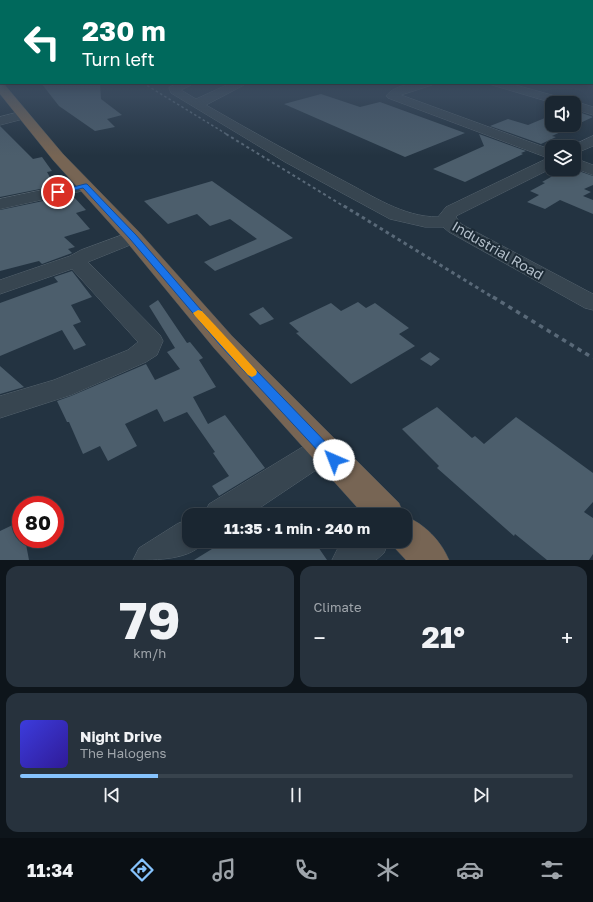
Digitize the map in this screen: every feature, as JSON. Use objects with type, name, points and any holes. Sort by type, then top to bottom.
[{"type":"highway","points":[[14,104],[58,157],[133,237],[223,342],[380,508]]},
{"type":"highway","points":[[412,540],[431,560]]},
{"type":"street","points":[[196,104],[290,159],[396,216],[425,222],[448,222]]},
{"type":"street","points":[[414,104],[545,152]]},
{"type":"street","points":[[581,107],[593,110]]},
{"type":"street","points":[[0,120],[23,115]]},
{"type":"street","points":[[581,146],[593,140]]},
{"type":"street","name":"Industrial Road","points":[[545,165],[452,211],[447,217],[448,222],[455,228],[593,303]]},
{"type":"street","points":[[581,166],[593,170]]},
{"type":"street","points":[[0,204],[85,186]]},
{"type":"street","points":[[0,287],[77,260],[88,254],[133,237]]},
{"type":"street","points":[[0,407],[62,388],[137,356],[148,349],[151,341],[80,266],[77,260]]},
{"type":"street","points":[[232,508],[324,449]]},
{"type":"street","points":[[152,560],[182,541]]},
{"type":"street","points":[[350,560],[364,548]]},
{"type":"building","points":[[58,104],[108,104],[122,115],[107,119],[115,127],[95,131]]},
{"type":"building","points":[[284,104],[351,104],[360,107],[371,104],[386,104],[465,133],[405,157]]},
{"type":"building","points":[[581,113],[593,117],[581,123]]},
{"type":"building","points":[[545,118],[545,132],[561,132],[552,136],[556,137],[550,140],[545,140],[545,142],[541,144],[490,126],[508,119],[528,125]]},
{"type":"building","points":[[0,126],[33,159],[42,157],[52,171],[47,172],[55,186],[0,197]]},
{"type":"building","points":[[479,134],[526,151],[521,153],[523,154],[465,182],[433,169],[484,146]]},
{"type":"building","points":[[581,172],[593,176],[593,185],[584,189],[591,192],[583,196],[593,200],[593,214],[560,200],[545,209],[527,202],[539,195],[530,191],[545,183],[542,182],[553,176],[581,176]]},
{"type":"building","points":[[212,181],[293,238],[215,271],[204,262],[257,239],[230,219],[210,226],[197,214],[168,224],[144,201]]},
{"type":"building","points":[[72,195],[86,210],[76,213],[90,229],[64,237],[75,247],[68,249],[72,253],[42,264],[39,261],[0,271],[0,210]]},
{"type":"building","points":[[72,271],[92,297],[71,305],[81,322],[73,325],[86,345],[74,350],[62,330],[0,356],[0,303],[58,282],[54,277]]},
{"type":"building","points":[[158,300],[187,343],[190,342],[203,358],[199,360],[216,387],[193,397],[208,424],[225,415],[265,468],[219,496],[212,486],[229,476],[213,453],[215,452],[187,412],[164,422],[157,409],[125,424],[137,446],[108,461],[100,446],[83,454],[69,422],[67,422],[57,401],[146,364],[155,380],[180,369],[167,352],[175,348],[149,306]]},
{"type":"building","points":[[358,302],[366,308],[375,303],[409,328],[399,334],[415,346],[351,384],[296,333],[299,332],[289,323],[331,303],[341,311]]},
{"type":"building","points":[[263,307],[274,319],[260,325],[249,314]]},
{"type":"building","points":[[430,352],[440,359],[431,366],[420,359]]},
{"type":"building","points":[[0,366],[24,387],[0,394]]},
{"type":"building","points":[[437,407],[472,438],[475,436],[484,444],[516,417],[593,473],[593,502],[584,512],[593,518],[593,554],[589,560],[547,560],[515,534],[514,536],[437,468],[439,466],[402,429]]},
{"type":"building","points":[[12,525],[12,548],[27,548],[29,560],[0,560],[0,531]]},
{"type":"building","points":[[214,548],[319,548],[327,560],[194,560]]},
{"type":"railway","points":[[178,104],[228,135]]},
{"type":"railway","points":[[226,134],[345,207]]},
{"type":"railway","points":[[344,206],[494,298]]},
{"type":"railway","points":[[493,297],[593,358]]},
{"type":"slow traffic","points":[[198,313],[252,372]]},
{"type":"route","points":[[58,192],[85,186],[133,237],[223,342],[334,460]]}]
